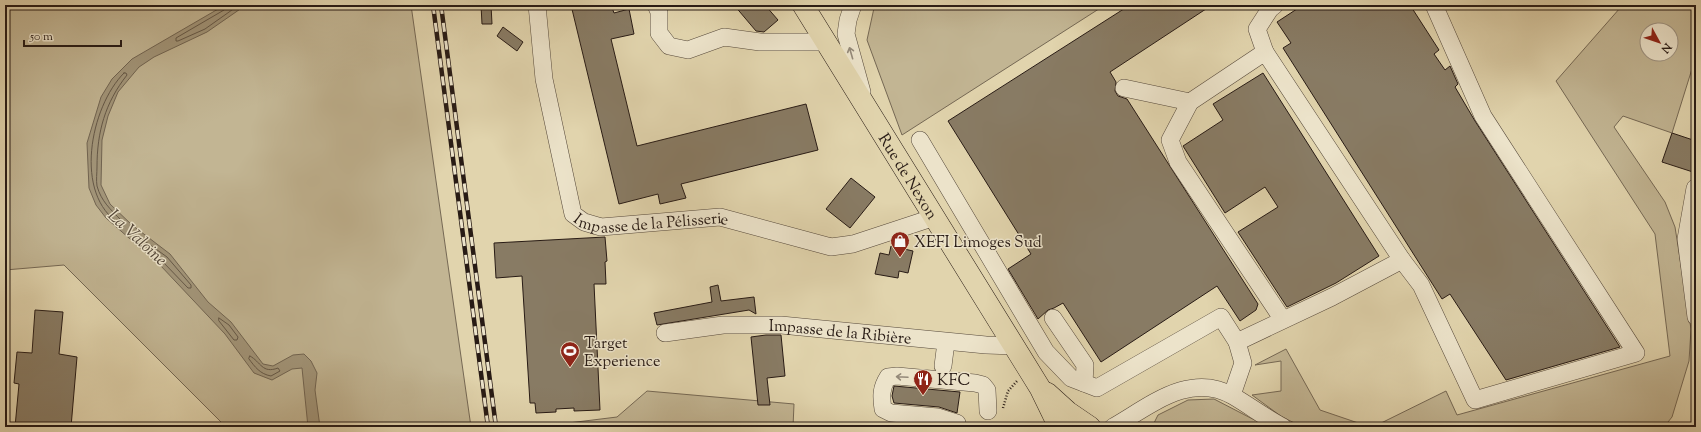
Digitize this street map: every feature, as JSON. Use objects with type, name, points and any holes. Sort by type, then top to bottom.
[{"type":"main road","name":"Rue de Nexon","points":[[803,5],[1036,380],[1059,427]]},
{"type":"main road","name":"Rue de Nexon","points":[[1036,380],[1068,412],[1090,427]]},
{"type":"street","name":"Impasse de la Pélisserie","points":[[537,5],[544,79],[573,214],[584,222],[601,227],[720,217],[831,247],[853,244],[935,217]]},
{"type":"street","points":[[656,5],[658,12],[659,33],[669,46],[688,50],[724,37],[760,42],[826,42]]},
{"type":"street","points":[[853,5],[848,20],[846,34],[865,104]]},
{"type":"street","points":[[1275,5],[1270,9],[1257,29],[1264,52],[1402,260],[1421,286],[1475,400],[1636,353],[1483,116],[1434,5]]},
{"type":"street","points":[[1264,52],[1190,102],[1170,140],[1178,162],[1283,320]]},
{"type":"street","points":[[1124,88],[1190,102]]},
{"type":"street","points":[[920,140],[1046,352],[1071,378],[1097,388],[1221,317],[1237,342],[1243,363],[1232,395]]},
{"type":"street","points":[[1695,188],[1686,239],[1696,317]]},
{"type":"street","points":[[1237,342],[1332,297],[1402,260]]},
{"type":"street","points":[[1052,318],[1085,365],[1084,383]]},
{"type":"street","name":"Impasse de la Ribière","points":[[665,333],[723,325],[780,325],[946,342],[1015,346]]},
{"type":"street","points":[[943,366],[946,342]]},
{"type":"street","points":[[957,423],[938,417],[891,413],[883,409],[881,397],[882,386],[888,377],[897,376],[979,384],[983,385],[987,390],[988,411]]},
{"type":"street","points":[[1113,427],[1156,400],[1186,388],[1211,387],[1232,395],[1283,427]]},
{"type":"street","points":[[1138,427],[1140,421],[1156,400]]},
{"type":"path","points":[[988,411],[999,413],[1002,411],[1008,391],[1014,382],[1036,380]]},
{"type":"shaded area","points":[[5,5],[411,5],[471,427],[226,427],[64,265],[5,270]]},
{"type":"shaded area","points":[[880,5],[1105,5],[902,135],[867,40],[874,8]]},
{"type":"shaded area","points":[[1619,5],[1696,5],[1696,56],[1672,133],[1623,116],[1614,127],[1665,202],[1675,227],[1691,329],[1689,361],[1672,417],[1664,427],[1373,427],[1446,391],[1457,415],[1670,356],[1655,234],[1556,81],[1620,8]]},
{"type":"shaded area","points":[[1286,349],[1320,410],[1370,427],[1303,427],[1282,417],[1252,395],[1281,391],[1281,361],[1255,365]]},
{"type":"shaded area","points":[[647,391],[794,404],[793,427],[536,427],[617,417]]},
{"type":"shaded area","points":[[1214,399],[1268,427],[1152,427],[1158,415],[1188,400]]},
{"type":"water","name":"La Valoine","points":[[225,5],[246,5],[207,32],[154,57],[139,67],[118,92],[108,116],[102,140],[101,185],[110,204],[132,225],[170,254],[208,302],[231,322],[263,364],[273,366],[293,355],[304,354],[311,361],[317,373],[315,390],[320,427],[308,427],[302,368],[292,369],[272,380],[254,373],[225,334],[160,265],[106,218],[96,205],[89,188],[87,143],[101,97],[112,79],[132,59]]},
{"type":"building","points":[[481,5],[491,5],[492,24],[482,24]]},
{"type":"building","points":[[571,5],[611,5],[614,13],[629,9],[634,34],[611,39],[637,146],[806,104],[818,150],[681,184],[686,198],[660,204],[658,194],[619,204]]},
{"type":"building","points":[[734,5],[765,5],[778,20],[764,32],[756,31]]},
{"type":"building","points":[[1130,5],[1212,5],[1110,72],[1116,82],[1115,91],[1118,96],[1127,99],[1258,304],[1256,310],[1240,321],[1217,286],[1101,362],[1063,303],[1048,310],[1038,319],[1008,269],[1031,254],[948,121]]},
{"type":"building","points":[[1303,5],[1410,5],[1439,50],[1434,54],[1445,70],[1450,66],[1458,84],[1455,87],[1475,121],[1620,347],[1506,380],[1450,294],[1442,299],[1283,48],[1291,43],[1277,22]]},
{"type":"building","points":[[503,27],[523,42],[517,51],[497,36]]},
{"type":"building","points":[[1263,73],[1379,256],[1336,283],[1287,307],[1238,232],[1278,207],[1265,187],[1225,213],[1183,146],[1223,120],[1213,104]]},
{"type":"building","points":[[1672,133],[1696,141],[1696,173],[1662,162]]},
{"type":"building","points":[[851,178],[875,197],[850,228],[826,209]]},
{"type":"building","points":[[605,237],[607,261],[605,262],[606,284],[594,284],[600,410],[574,411],[574,408],[556,409],[556,412],[536,413],[535,403],[530,403],[522,276],[496,278],[494,243]]},
{"type":"building","points":[[891,246],[913,251],[908,273],[899,271],[898,278],[875,274],[880,253],[889,255]]},
{"type":"building","points":[[718,285],[721,301],[754,297],[756,314],[749,310],[657,325],[654,313],[712,302],[710,287]]},
{"type":"building","points":[[35,310],[63,312],[59,354],[77,357],[71,427],[15,427],[19,384],[14,383],[17,352],[32,353]]},
{"type":"building","points":[[781,335],[785,376],[767,378],[770,405],[758,405],[751,337]]},
{"type":"building","name":"KFC","points":[[894,386],[960,392],[957,413],[939,407],[894,403],[892,396]]},
{"type":"railway","points":[[433,5],[488,427]]},
{"type":"railway","points":[[441,5],[496,427]]},
{"type":"place","name":"XEFI Limoges Sud","points":[[900,258]]},
{"type":"place","name":"Target Experience","points":[[570,368]]},
{"type":"place","name":"KFC","points":[[923,396]]}]
